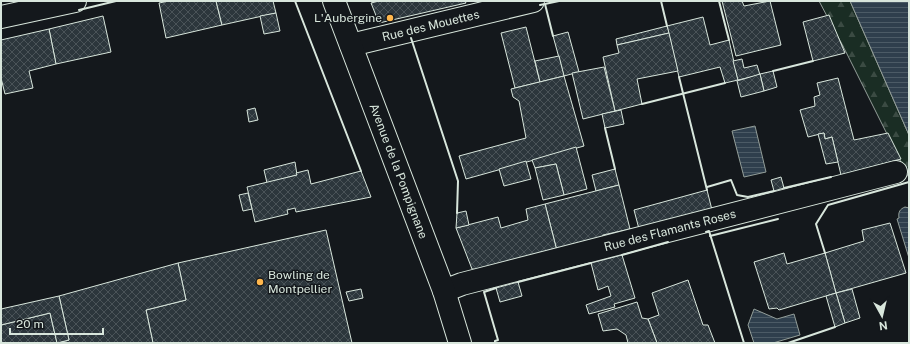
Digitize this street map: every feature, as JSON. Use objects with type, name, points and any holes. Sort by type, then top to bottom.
[{"type":"street","points":[[1,17],[75,1]]},
{"type":"street","name":"Avenue de la Pompignane","points":[[334,1],[444,291],[460,343]]},
{"type":"street","name":"Rue des Mouettes","points":[[351,45],[533,1]]},
{"type":"street","name":"Rue des Flamants Roses","points":[[444,291],[462,284],[896,172]]},
{"type":"green space","points":[[819,1],[850,1],[909,135],[909,178],[846,52]]},
{"type":"water","points":[[850,1],[909,1],[909,135]]},
{"type":"water","points":[[755,126],[766,172],[744,177],[732,131]]},
{"type":"water","points":[[905,207],[909,208],[909,258],[897,219],[899,218],[900,211]]},
{"type":"water","points":[[754,309],[777,319],[794,314],[800,335],[773,343],[754,343],[748,325]]},
{"type":"building","points":[[169,1],[216,1],[222,25],[166,38],[159,3]]},
{"type":"building","points":[[216,1],[273,1],[276,13],[222,25]]},
{"type":"building","name":"L'Aubergine","points":[[379,1],[465,1],[466,3],[379,23],[371,3]]},
{"type":"building","points":[[722,1],[742,1],[744,6],[770,1],[781,45],[736,56]]},
{"type":"building","points":[[276,13],[280,31],[264,34],[260,16]]},
{"type":"building","points":[[829,15],[845,53],[813,61],[803,22]]},
{"type":"building","points":[[103,16],[111,52],[56,64],[49,29]]},
{"type":"building","points":[[703,17],[710,45],[729,40],[738,80],[725,83],[720,67],[679,77],[667,26]]},
{"type":"building","points":[[667,26],[669,33],[617,45],[616,39]]},
{"type":"building","points":[[526,27],[540,82],[515,88],[501,33]]},
{"type":"building","points":[[49,29],[56,64],[29,71],[33,88],[5,94],[1,78],[1,40]]},
{"type":"building","points":[[568,32],[579,72],[564,76],[553,36]]},
{"type":"building","points":[[669,33],[678,71],[637,79],[642,104],[615,111],[603,57],[619,53],[617,45]]},
{"type":"building","points":[[559,56],[564,76],[540,82],[535,61]]},
{"type":"building","points":[[742,59],[744,68],[757,65],[760,75],[738,80],[733,61]]},
{"type":"building","points":[[604,67],[615,111],[583,119],[572,73]]},
{"type":"building","points":[[773,71],[777,87],[764,91],[760,74]]},
{"type":"building","points":[[760,74],[764,91],[741,97],[737,81]]},
{"type":"building","points":[[564,76],[584,146],[466,179],[459,156],[526,138],[519,101],[513,97],[511,89]]},
{"type":"building","points":[[838,78],[854,140],[888,133],[901,159],[841,175],[832,137],[825,139],[824,133],[808,137],[800,110],[815,106],[814,97],[820,95],[817,83]]},
{"type":"building","points":[[255,108],[258,120],[249,122],[247,110]]},
{"type":"building","points":[[621,110],[624,124],[605,128],[602,114]]},
{"type":"building","points":[[824,133],[825,139],[832,137],[838,162],[826,164],[818,134]]},
{"type":"building","points":[[576,147],[587,189],[564,195],[556,164],[535,168],[532,160]]},
{"type":"building","points":[[526,161],[531,179],[504,186],[499,169]]},
{"type":"building","points":[[295,162],[297,175],[267,183],[264,170]]},
{"type":"building","points":[[556,164],[564,195],[543,200],[535,168]]},
{"type":"building","points":[[615,169],[619,185],[596,191],[592,175]]},
{"type":"building","points":[[308,170],[311,184],[361,171],[371,197],[296,212],[295,208],[287,210],[288,214],[255,222],[247,187],[297,175],[296,173]]},
{"type":"building","points":[[781,177],[784,188],[774,191],[771,180]]},
{"type":"building","points":[[619,185],[630,229],[603,235],[601,239],[557,251],[545,204]]},
{"type":"building","points":[[707,190],[712,210],[639,229],[634,210]]},
{"type":"building","points":[[248,193],[252,209],[243,211],[239,195]]},
{"type":"building","points":[[545,204],[557,251],[482,270],[472,269],[456,228],[498,217],[501,228],[528,220],[526,209]]},
{"type":"building","points":[[466,211],[469,225],[456,228],[457,213]]},
{"type":"building","points":[[890,223],[906,273],[836,293],[825,253],[864,241],[862,230]]},
{"type":"building","name":"Bowling de Montpellier","points":[[326,230],[352,343],[153,343],[146,310],[186,300],[178,263]]},
{"type":"building","points":[[784,253],[787,264],[825,253],[836,293],[779,310],[777,308],[769,309],[754,262]]},
{"type":"building","points":[[622,255],[635,298],[614,304],[615,307],[589,314],[586,305],[611,296],[608,286],[598,290],[591,263]]},
{"type":"building","points":[[178,263],[186,300],[146,310],[153,343],[57,343],[69,340],[59,296]]},
{"type":"building","points":[[688,280],[703,325],[708,325],[715,343],[657,343],[648,319],[659,315],[652,293]]},
{"type":"building","points":[[518,282],[522,296],[500,302],[496,288]]},
{"type":"building","points":[[361,289],[363,298],[349,301],[346,292]]},
{"type":"building","points":[[852,289],[860,318],[845,323],[836,293]]},
{"type":"building","points":[[836,293],[845,323],[835,327],[826,296]]},
{"type":"building","points":[[59,296],[69,340],[57,343],[50,313],[1,325],[1,309]]},
{"type":"building","points":[[637,302],[642,318],[648,319],[657,343],[628,343],[626,335],[617,329],[603,331],[598,314]]},
{"type":"building","points":[[50,313],[57,343],[1,343],[1,325]]},
{"type":"wall","points":[[79,10],[116,1]]},
{"type":"wall","points":[[295,1],[361,171]]},
{"type":"wall","points":[[540,5],[559,1]]},
{"type":"wall","points":[[661,1],[667,26]]},
{"type":"wall","points":[[719,1],[729,40]]},
{"type":"wall","points":[[545,4],[553,36]]},
{"type":"wall","points":[[411,38],[458,181],[457,213]]},
{"type":"wall","points":[[773,71],[813,61]]},
{"type":"wall","points":[[679,77],[707,190]]},
{"type":"wall","points":[[642,104],[725,83]]},
{"type":"wall","points":[[605,128],[615,169]]},
{"type":"wall","points":[[784,188],[831,177]]},
{"type":"wall","points":[[707,187],[731,180],[737,195],[748,197],[774,191]]},
{"type":"wall","points":[[825,253],[816,224],[828,205],[909,182]]},
{"type":"wall","points":[[710,236],[778,219]]},
{"type":"wall","points":[[706,232],[709,231],[744,343]]},
{"type":"wall","points":[[622,255],[668,242]]},
{"type":"wall","points":[[518,282],[591,263]]},
{"type":"wall","points":[[495,343],[495,341],[498,340],[484,292],[496,288]]},
{"type":"wall","points":[[788,343],[835,327]]},
{"type":"place","name":"L'Aubergine","points":[[390,18]]},
{"type":"place","name":"Bowling de Montpellier","points":[[260,282]]}]
